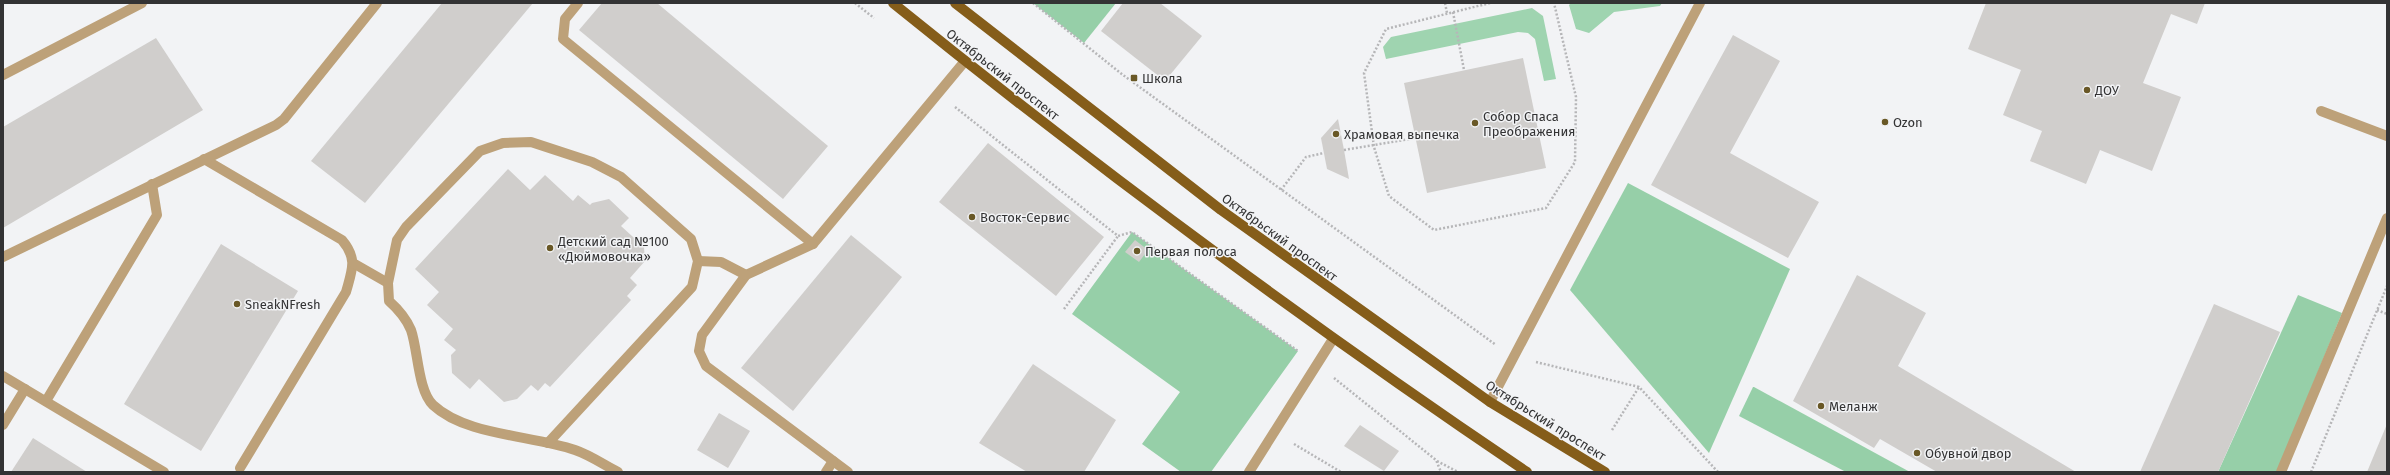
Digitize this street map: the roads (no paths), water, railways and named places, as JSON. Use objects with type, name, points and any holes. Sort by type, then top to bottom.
[{"type":"main road","name":"Октябрьский проспект","points":[[893,3],[1032,115],[1333,339],[1527,472]]},
{"type":"main road","name":"Октябрьский проспект","points":[[955,3],[1220,210],[1490,402],[1605,472]]},
{"type":"street","points":[[3,75],[142,3]]},
{"type":"street","points":[[3,257],[276,125],[284,119],[377,3]]},
{"type":"street","points":[[578,3],[565,19],[563,39],[813,244]]},
{"type":"street","points":[[1490,402],[1700,3]]},
{"type":"street","points":[[848,472],[706,366],[699,351],[702,335],[746,275],[813,244],[965,61]]},
{"type":"street","points":[[2320,111],[2387,136]]},
{"type":"street","points":[[548,443],[692,287],[698,261],[691,239],[621,177],[592,162],[531,142],[503,143],[480,151],[406,227],[397,240],[388,283],[389,301],[401,313],[411,330],[425,391],[432,405],[449,416],[484,430],[575,450],[618,472]]},
{"type":"street","points":[[204,159],[342,240],[350,250],[353,263],[346,292],[240,468]]},
{"type":"street","points":[[46,401],[157,215],[152,184]]},
{"type":"street","points":[[2281,472],[2387,218]]},
{"type":"street","points":[[698,261],[721,262],[746,275]]},
{"type":"street","points":[[353,263],[388,283]]},
{"type":"street","points":[[1249,472],[1333,339]]},
{"type":"street","points":[[3,376],[164,472]]},
{"type":"street","points":[[3,425],[25,389]]},
{"type":"street","points":[[826,472],[833,461]]},
{"type":"place","name":"Школа","points":[[1134,78]]},
{"type":"place","name":"ДОУ","points":[[2087,90]]},
{"type":"place","name":"Ozon","points":[[1885,122]]},
{"type":"place","name":"Собор Спаса Преображения","points":[[1475,123]]},
{"type":"place","name":"Храмовая выпечка","points":[[1336,134]]},
{"type":"place","name":"Восток-Сервис","points":[[972,217]]},
{"type":"place","name":"Детский сад №100 «Дюймовочка»","points":[[550,248]]},
{"type":"place","name":"Первая полоса","points":[[1137,251]]},
{"type":"place","name":"SneakNFresh","points":[[237,304]]},
{"type":"place","name":"Меланж","points":[[1821,406]]},
{"type":"place","name":"Обувной двор","points":[[1917,453]]}]
